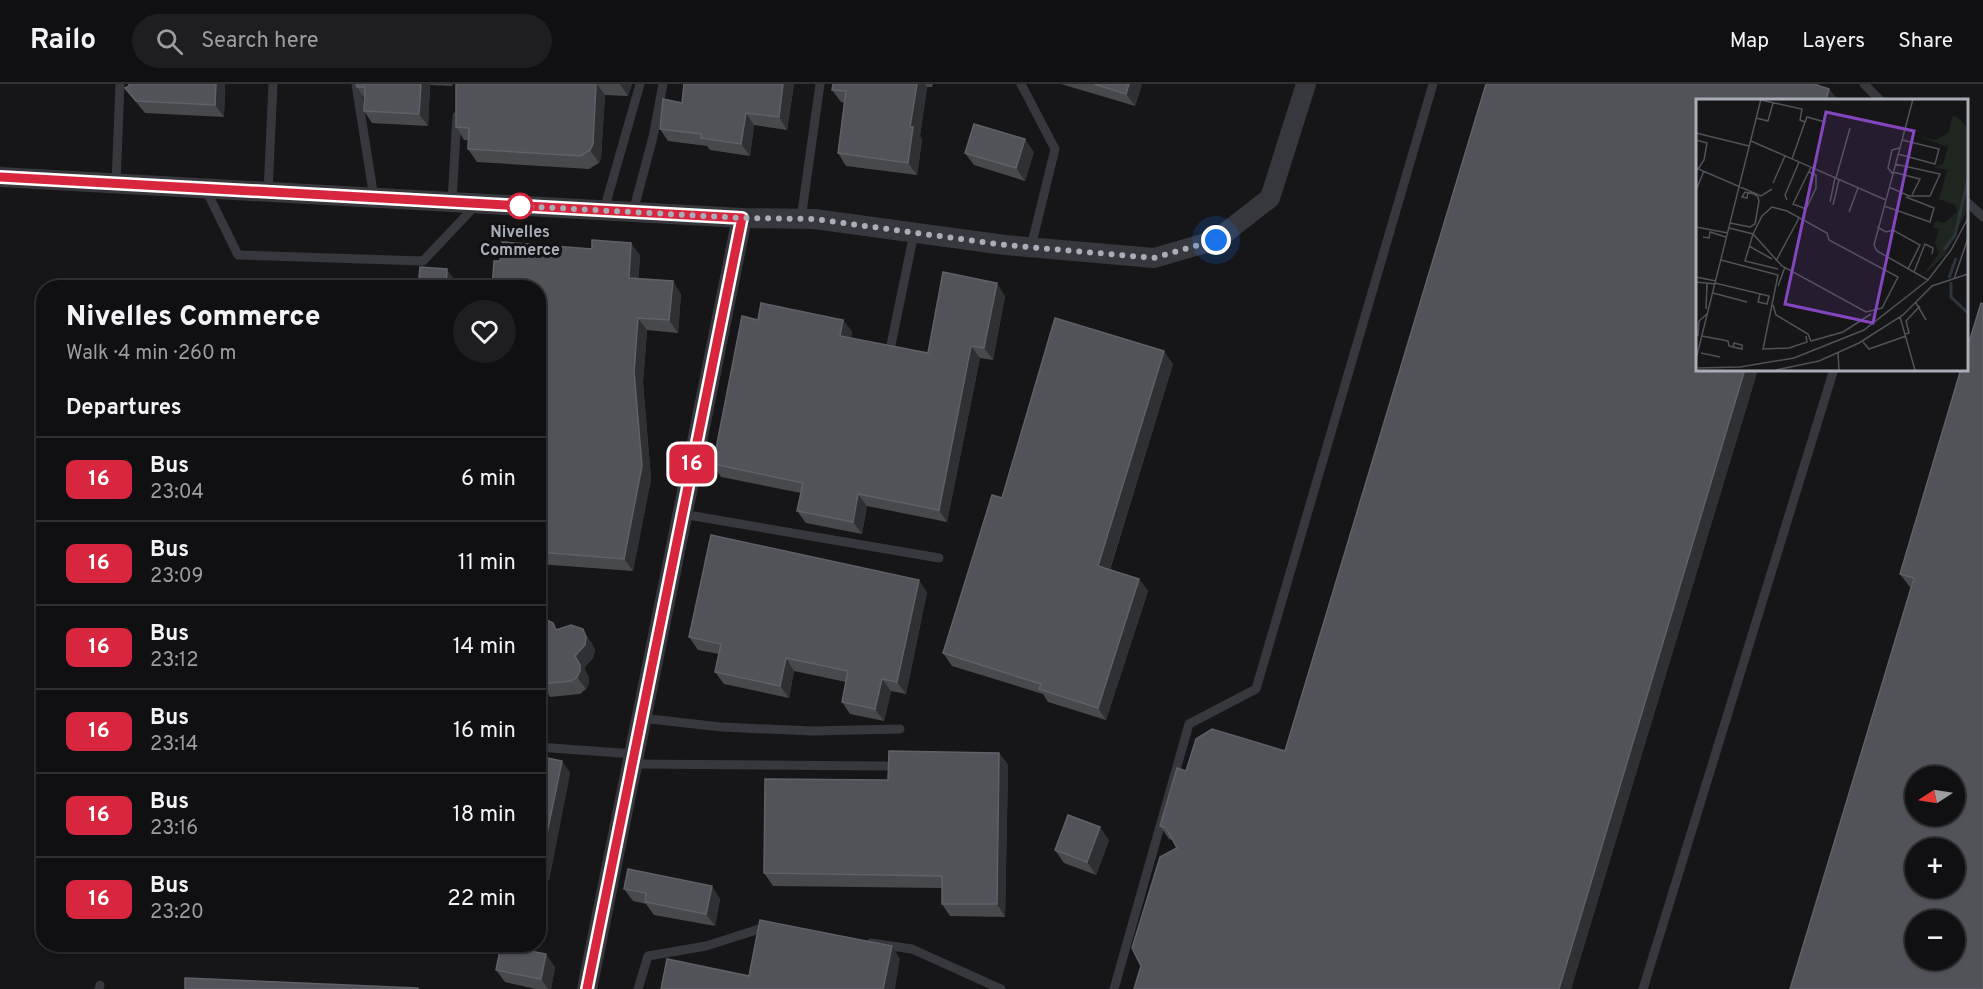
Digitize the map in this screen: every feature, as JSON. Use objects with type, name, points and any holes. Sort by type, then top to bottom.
[{"type":"street","points":[[0,177],[742,218],[801,219],[1031,247],[1154,258],[1216,240],[1270,198],[1306,84]]},
{"type":"street","points":[[587,989],[742,218]]},
{"type":"lane","points":[[116,184],[120,84]]},
{"type":"lane","points":[[268,192],[273,84]]},
{"type":"lane","points":[[356,84],[374,198]]},
{"type":"lane","points":[[603,210],[639,84]]},
{"type":"lane","points":[[633,212],[653,136],[663,84]]},
{"type":"lane","points":[[801,219],[820,84]]},
{"type":"lane","points":[[1021,84],[1055,149],[1031,247]]},
{"type":"lane","points":[[1114,989],[1189,724],[1256,688],[1433,84]]},
{"type":"lane","points":[[1864,84],[1879,99]]},
{"type":"lane","points":[[452,202],[458,104]]},
{"type":"lane","points":[[205,188],[238,255],[423,261],[477,204]]},
{"type":"lane","points":[[1968,203],[1983,218]]},
{"type":"lane","points":[[890,350],[914,233]]},
{"type":"lane","points":[[1643,989],[1834,370]]},
{"type":"lane","points":[[682,514],[939,558]]},
{"type":"lane","points":[[641,718],[721,727],[801,730],[900,729]]},
{"type":"lane","points":[[546,748],[633,759],[886,766]]},
{"type":"lane","points":[[638,989],[648,956],[706,946],[768,926],[779,928]]},
{"type":"lane","points":[[857,940],[912,950],[1001,989]]},
{"type":"building","points":[[129,84],[216,84],[215,105],[136,101],[125,88]]},
{"type":"building","points":[[356,84],[421,84],[419,114],[364,111],[365,87],[357,87]]},
{"type":"building","points":[[456,84],[596,84],[593,144],[590,150],[581,156],[468,149],[469,128],[456,127]]},
{"type":"building","points":[[684,84],[783,84],[779,117],[746,113],[741,144],[701,138],[701,134],[660,129],[663,99],[682,103]]},
{"type":"building","points":[[833,84],[917,84],[910,127],[913,127],[908,163],[838,153],[846,91],[832,90]]},
{"type":"building","points":[[1094,84],[1129,84],[1126,94]]},
{"type":"building","points":[[1486,84],[1814,84],[1829,89],[1826,99],[1696,99],[1696,370],[1745,370],[1559,989],[1134,989],[1141,966],[1132,948],[1160,857],[1177,848],[1166,828],[1160,826],[1177,768],[1186,771],[1196,739],[1212,729],[1285,751]]},
{"type":"building","points":[[974,124],[1025,139],[1016,168],[965,153]]},
{"type":"building","points":[[592,240],[631,243],[629,278],[673,281],[669,320],[638,318],[634,371],[642,466],[624,559],[546,553],[546,280],[493,280],[494,261],[500,261],[502,242],[592,249]]},
{"type":"building","points":[[420,267],[447,269],[446,280],[419,280]]},
{"type":"building","points":[[943,272],[997,283],[984,348],[971,346],[939,510],[858,494],[853,522],[797,511],[803,483],[713,464],[742,316],[758,320],[761,303],[843,320],[840,336],[928,353]]},
{"type":"building","points":[[1981,303],[1983,304],[1983,989],[1790,989],[1914,578],[1900,574],[1961,370],[1968,370],[1968,345]]},
{"type":"building","points":[[1055,318],[1164,351],[1098,566],[1139,579],[1098,708],[1039,689],[1041,684],[943,653],[992,495],[1002,498]]},
{"type":"building","points":[[711,535],[919,580],[897,682],[882,679],[875,709],[842,702],[848,671],[786,658],[780,686],[715,672],[721,644],[689,637]]},
{"type":"building","points":[[546,620],[553,623],[556,630],[571,625],[583,629],[586,637],[585,645],[575,656],[580,665],[580,671],[571,681],[546,684]]},
{"type":"building","points":[[889,751],[999,753],[997,904],[942,904],[942,876],[764,873],[765,779],[888,780]]},
{"type":"building","points":[[546,758],[562,761],[546,838]]},
{"type":"building","points":[[1068,815],[1100,827],[1087,862],[1055,850]]},
{"type":"building","points":[[628,869],[712,886],[706,914],[645,902],[646,893],[624,889]]},
{"type":"building","points":[[760,920],[892,946],[883,989],[661,989],[667,959],[749,976]]},
{"type":"building","points":[[500,952],[546,954],[541,979],[496,970]]},
{"type":"building","points":[[185,978],[418,988],[418,989],[185,989]]},
{"type":"bus line","name":"16","points":[[0,177],[742,218],[587,989]]},
{"type":"place","name":"Nivelles Commerce","points":[[520,206]]},
{"type":"route","points":[[520,206],[742,218],[814,219],[1005,245],[1154,258],[1216,240]]}]
